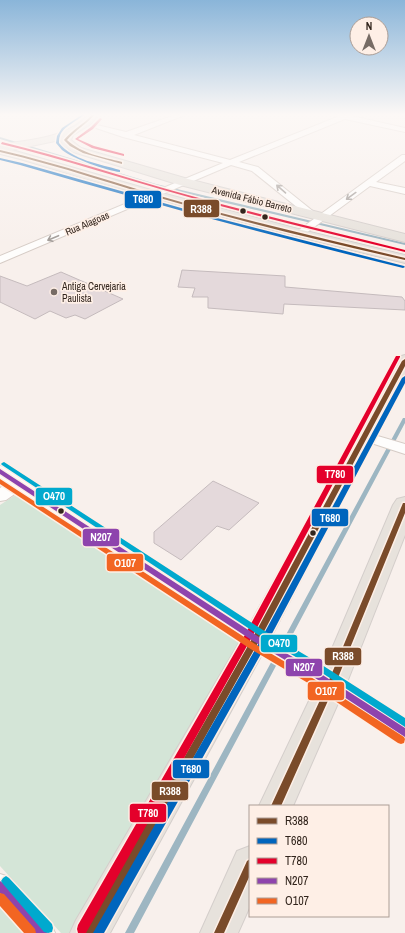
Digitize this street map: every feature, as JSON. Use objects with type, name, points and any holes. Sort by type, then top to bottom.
[{"type":"main road","name":"Avenida Fábio Barreto","points":[[28,158],[301,233],[405,259]]},
{"type":"main road","name":"Avenida Fábio Barreto","points":[[102,158],[183,183],[405,238]]},
{"type":"main road","points":[[89,933],[264,644],[371,438],[405,361]]},
{"type":"main road","points":[[276,805],[323,680],[405,505]]},
{"type":"main road","points":[[219,933],[249,866]]},
{"type":"street","points":[[214,158],[255,169],[317,217]]},
{"type":"street","name":"Rua Alagoas","points":[[0,260],[243,158]]},
{"type":"street","points":[[301,233],[317,217],[404,158]]},
{"type":"street","points":[[368,183],[405,191]]},
{"type":"street","points":[[371,438],[405,449]]},
{"type":"street","points":[[0,471],[264,644],[405,733]]},
{"type":"street","points":[[0,496],[19,483]]},
{"type":"street","points":[[0,886],[42,933]]},
{"type":"green space","points":[[20,492],[242,640],[75,933],[61,933],[0,866],[0,505]]},
{"type":"green space","points":[[0,905],[24,933],[0,933]]},
{"type":"building","points":[[182,270],[285,276],[285,287],[402,297],[405,301],[405,310],[284,304],[283,314],[208,308],[208,297],[192,297],[195,288],[178,287]]},
{"type":"building","name":"Antiga Cervejaria Paulista","points":[[61,272],[123,299],[85,319],[75,315],[66,318],[50,311],[35,319],[0,302],[0,276],[27,286]]},
{"type":"building","points":[[213,481],[259,503],[229,530],[217,526],[181,560],[154,543],[154,532]]},
{"type":"waterway","points":[[64,158],[155,185],[405,244]]},
{"type":"waterway","points":[[129,933],[405,419]]},
{"type":"transit line","name":"R388","points":[[28,158],[152,195],[215,212],[405,259]]},
{"type":"transit line","name":"T780","points":[[56,158],[218,204],[405,251]]},
{"type":"transit line","name":"T680","points":[[78,158],[119,171]]},
{"type":"transit line","name":"R388","points":[[101,158],[121,163]]},
{"type":"transit line","name":"T680","points":[[0,159],[212,218],[403,267]]},
{"type":"transit line","name":"T780","points":[[82,929],[249,635],[398,357]]},
{"type":"transit line","name":"R388","points":[[89,933],[256,639],[405,361]]},
{"type":"transit line","name":"T680","points":[[98,933],[263,643],[405,378]]},
{"type":"transit line","name":"O470","points":[[4,464],[260,632],[319,667],[405,723]]},
{"type":"transit line","name":"N207","points":[[0,471],[256,639],[315,674],[405,733]]},
{"type":"transit line","name":"O107","points":[[0,481],[252,646],[311,681],[401,740]]},
{"type":"transit line","name":"R388","points":[[276,805],[331,685],[405,505]]},
{"type":"transit line","name":"R388","points":[[219,933],[249,866]]},
{"type":"transit line","name":"O470","points":[[6,881],[48,928]]},
{"type":"transit line","name":"N207","points":[[0,886],[42,933]]},
{"type":"transit line","name":"O107","points":[[0,898],[31,933]]},
{"type":"place","name":"Antiga Cervejaria Paulista","points":[[54,292]]}]
